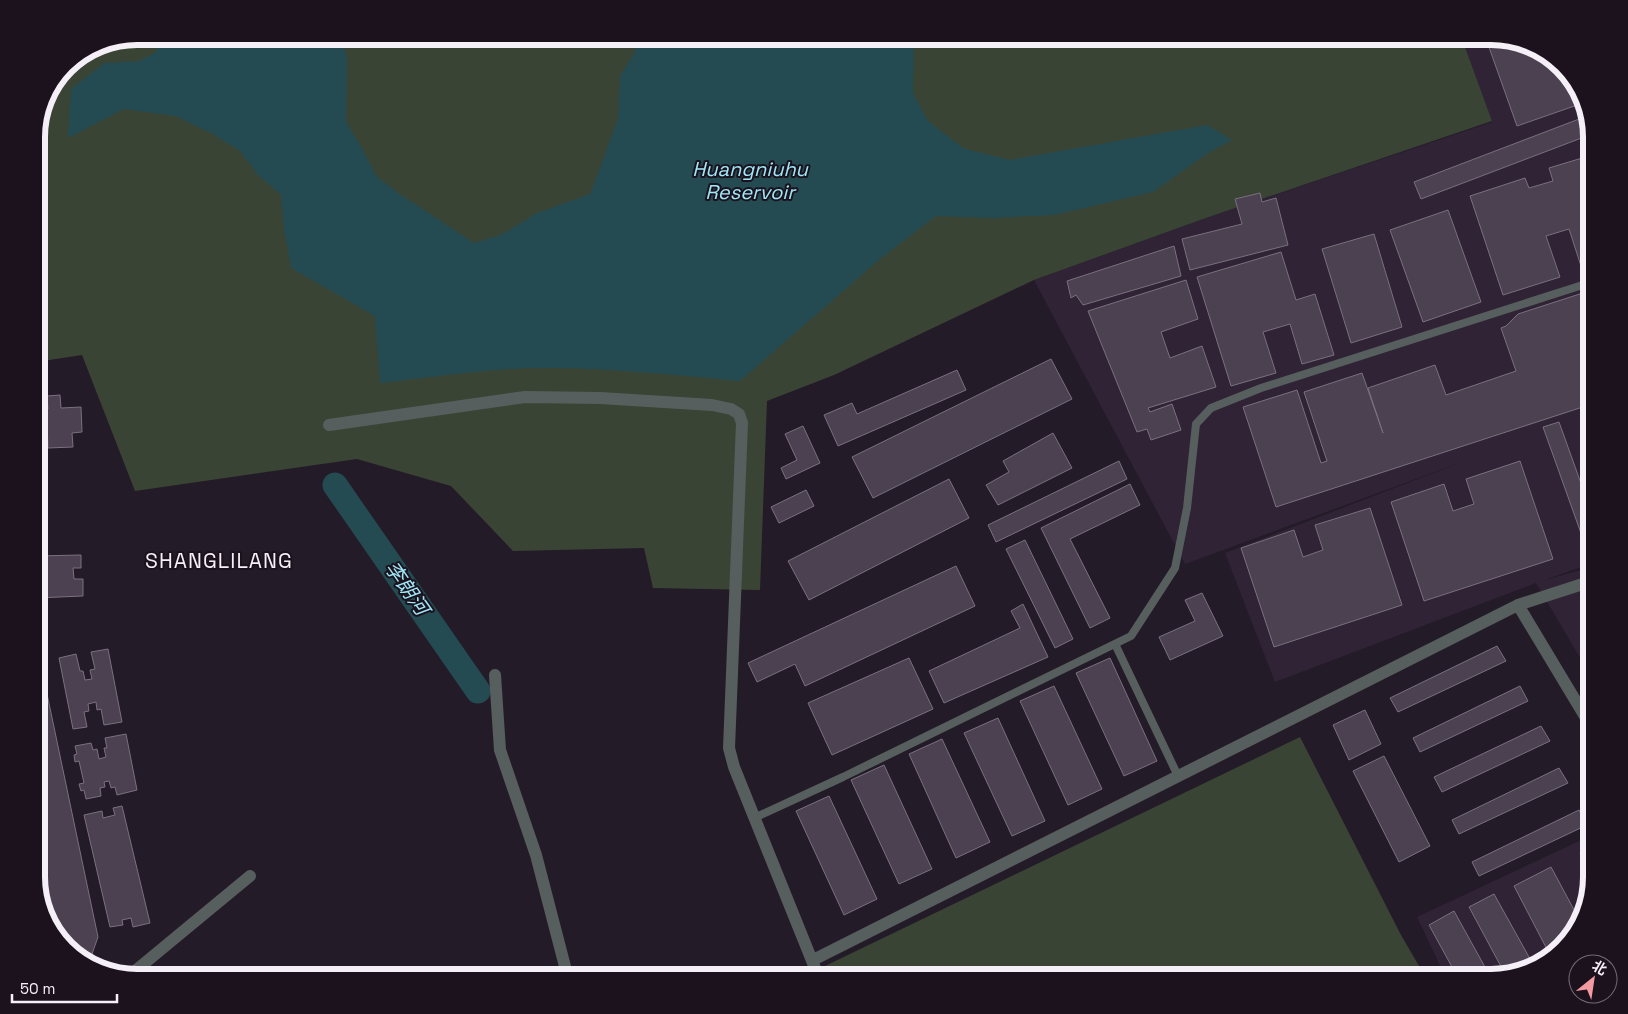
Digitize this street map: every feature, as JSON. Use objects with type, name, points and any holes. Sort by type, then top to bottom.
[{"type":"street","points":[[329,425],[526,398],[600,398],[712,405],[731,409],[739,414],[742,423],[729,748],[734,768],[816,969]]},
{"type":"street","points":[[813,960],[1518,605],[1583,584]]},
{"type":"street","points":[[1518,605],[1583,713]]},
{"type":"street","points":[[495,675],[500,750],[536,855],[566,969]]},
{"type":"street","points":[[138,969],[250,876]]},
{"type":"lane","points":[[754,818],[843,777],[1131,636],[1175,568],[1187,508],[1196,424],[1211,408],[1270,385],[1583,285]]},
{"type":"lane","points":[[1115,644],[1178,776]]},
{"type":"shaded area","points":[[1464,45],[1503,46],[1515,48],[1537,57],[1564,81],[1571,91],[1581,119],[1583,131],[1583,566],[1545,580],[1583,569],[1583,663],[1536,583],[1275,682],[1225,553],[1462,462],[1185,564],[1034,280],[1206,218],[1492,122]]},
{"type":"shaded area","points":[[1464,45],[1492,121],[1206,218],[1034,280],[834,375],[767,401],[760,590],[653,588],[644,548],[513,551],[451,486],[357,459],[135,491],[82,355],[45,361],[45,131],[52,102],[57,91],[68,76],[91,57],[113,48],[125,46]]},
{"type":"shaded area","points":[[1300,737],[1401,935],[1421,969],[826,969],[825,966]]},
{"type":"shaded area","points":[[1583,839],[1582,889],[1576,912],[1564,933],[1537,957],[1515,966],[1503,968],[1442,969],[1417,917]]},
{"type":"water","name":"Huangniuhu Reservoir","points":[[157,45],[343,45],[347,57],[346,122],[376,176],[398,193],[474,243],[501,235],[537,213],[590,194],[618,119],[620,76],[635,52],[635,45],[914,45],[913,93],[928,121],[963,148],[1009,160],[1207,125],[1232,140],[1208,153],[1153,192],[1054,215],[991,218],[936,216],[880,259],[740,381],[624,371],[532,368],[380,383],[375,316],[291,268],[284,228],[281,195],[258,175],[240,151],[211,133],[175,116],[124,109],[68,138],[71,89],[104,63],[140,61],[156,52]]},
{"type":"building","points":[[1488,45],[1515,48],[1537,57],[1564,81],[1571,91],[1577,105],[1517,126]]},
{"type":"building","points":[[1581,118],[1583,137],[1421,199],[1414,182]]},
{"type":"building","points":[[1583,158],[1583,265],[1581,266],[1569,229],[1546,236],[1560,277],[1503,295],[1470,196],[1525,178],[1529,188],[1553,181],[1549,168]]},
{"type":"building","points":[[1260,193],[1262,202],[1276,198],[1288,245],[1190,270],[1182,239],[1242,224],[1235,199]]},
{"type":"building","points":[[1448,210],[1481,302],[1423,322],[1390,230]]},
{"type":"building","points":[[1374,234],[1402,327],[1351,343],[1322,249]]},
{"type":"building","points":[[1174,246],[1181,276],[1083,305],[1076,295],[1071,298],[1067,281]]},
{"type":"building","points":[[1281,252],[1296,300],[1315,294],[1334,355],[1302,364],[1290,324],[1263,332],[1276,373],[1231,386],[1197,277]]},
{"type":"building","points":[[1186,280],[1198,319],[1161,332],[1170,358],[1202,346],[1216,387],[1148,408],[1150,412],[1172,404],[1181,430],[1151,440],[1147,429],[1137,432],[1088,311]]},
{"type":"building","points":[[1583,293],[1583,407],[1276,507],[1243,407],[1297,390],[1321,463],[1327,461],[1304,392],[1362,373],[1383,433],[1368,388],[1435,365],[1446,395],[1516,371],[1501,328],[1506,326],[1518,314]]},
{"type":"building","points":[[1051,359],[1072,399],[873,498],[852,457]]},
{"type":"building","points":[[957,370],[966,390],[838,446],[824,415],[852,403],[857,414]]},
{"type":"building","points":[[60,395],[61,408],[81,407],[82,432],[72,433],[73,447],[48,448],[47,423],[45,423],[45,409],[48,409],[47,396]]},
{"type":"building","points":[[1559,422],[1583,489],[1582,536],[1543,427]]},
{"type":"building","points":[[803,426],[820,463],[786,479],[781,468],[797,460],[785,434]]},
{"type":"building","points":[[1053,433],[1072,468],[998,505],[986,485],[1009,472],[1003,461]]},
{"type":"building","points":[[1119,461],[1127,479],[996,542],[988,525]]},
{"type":"building","points":[[1520,461],[1553,559],[1424,601],[1391,502],[1444,484],[1453,511],[1474,504],[1466,479]]},
{"type":"building","points":[[949,479],[969,518],[809,600],[788,561]]},
{"type":"building","points":[[1130,484],[1140,505],[1070,539],[1110,618],[1090,628],[1041,528]]},
{"type":"building","points":[[806,490],[814,506],[779,523],[771,507]]},
{"type":"building","points":[[1370,508],[1402,605],[1274,647],[1241,548],[1294,530],[1303,557],[1323,550],[1315,525]]},
{"type":"building","points":[[1025,540],[1073,639],[1055,648],[1006,549]]},
{"type":"building","points":[[81,555],[81,568],[73,568],[74,579],[83,579],[83,596],[45,598],[45,556]]},
{"type":"building","points":[[956,566],[975,606],[805,686],[795,664],[757,682],[748,663]]},
{"type":"building","points":[[1202,593],[1223,636],[1170,660],[1159,637],[1195,621],[1185,600]]},
{"type":"building","points":[[1023,604],[1048,657],[944,703],[929,671],[1020,628],[1011,611]]},
{"type":"building","points":[[1497,646],[1506,661],[1398,712],[1390,698]]},
{"type":"building","points":[[108,649],[122,722],[104,725],[101,709],[97,710],[96,702],[88,704],[89,711],[84,712],[87,727],[73,729],[59,658],[76,654],[80,671],[83,671],[85,680],[92,679],[90,670],[95,669],[91,652]]},
{"type":"building","points":[[909,658],[933,709],[832,755],[808,703]]},
{"type":"building","points":[[1110,658],[1157,761],[1124,776],[1076,673]]},
{"type":"building","points":[[45,684],[98,937],[92,954],[89,956],[81,950],[64,933],[57,923],[48,901],[45,883]]},
{"type":"building","points":[[1054,686],[1102,789],[1068,805],[1020,701]]},
{"type":"building","points":[[1520,686],[1528,701],[1420,752],[1413,738]]},
{"type":"building","points":[[1365,710],[1381,744],[1349,760],[1333,725]]},
{"type":"building","points":[[998,718],[1045,821],[1012,836],[964,733]]},
{"type":"building","points":[[1541,726],[1550,741],[1442,792],[1434,777]]},
{"type":"building","points":[[126,734],[137,790],[117,795],[115,787],[111,788],[109,781],[104,782],[105,787],[100,788],[101,796],[86,799],[84,790],[81,791],[79,784],[84,783],[79,761],[75,762],[74,755],[77,754],[75,746],[91,743],[93,750],[97,749],[99,759],[106,757],[104,748],[107,748],[105,738]]},
{"type":"building","points":[[942,739],[990,842],[956,858],[909,754]]},
{"type":"building","points":[[1384,756],[1430,846],[1399,862],[1353,771]]},
{"type":"building","points":[[884,765],[932,869],[899,884],[851,780]]},
{"type":"building","points":[[1559,768],[1568,783],[1459,834],[1452,820]]},
{"type":"building","points":[[829,796],[877,899],[844,915],[796,811]]},
{"type":"building","points":[[122,806],[150,923],[133,927],[131,918],[122,920],[123,925],[110,927],[84,815],[102,811],[103,818],[115,815],[113,808]]},
{"type":"building","points":[[1579,810],[1583,818],[1583,827],[1479,876],[1472,862]]},
{"type":"building","points":[[1551,867],[1576,913],[1564,933],[1547,950],[1514,886]]},
{"type":"building","points":[[1494,894],[1531,960],[1515,966],[1502,968],[1469,907]]},
{"type":"building","points":[[1454,911],[1486,969],[1453,969],[1429,925]]},
{"type":"waterway","name":"李朗河","points":[[335,485],[478,691]]},
{"type":"district","name":"SHANGLILANG","points":[[219,561]]}]
